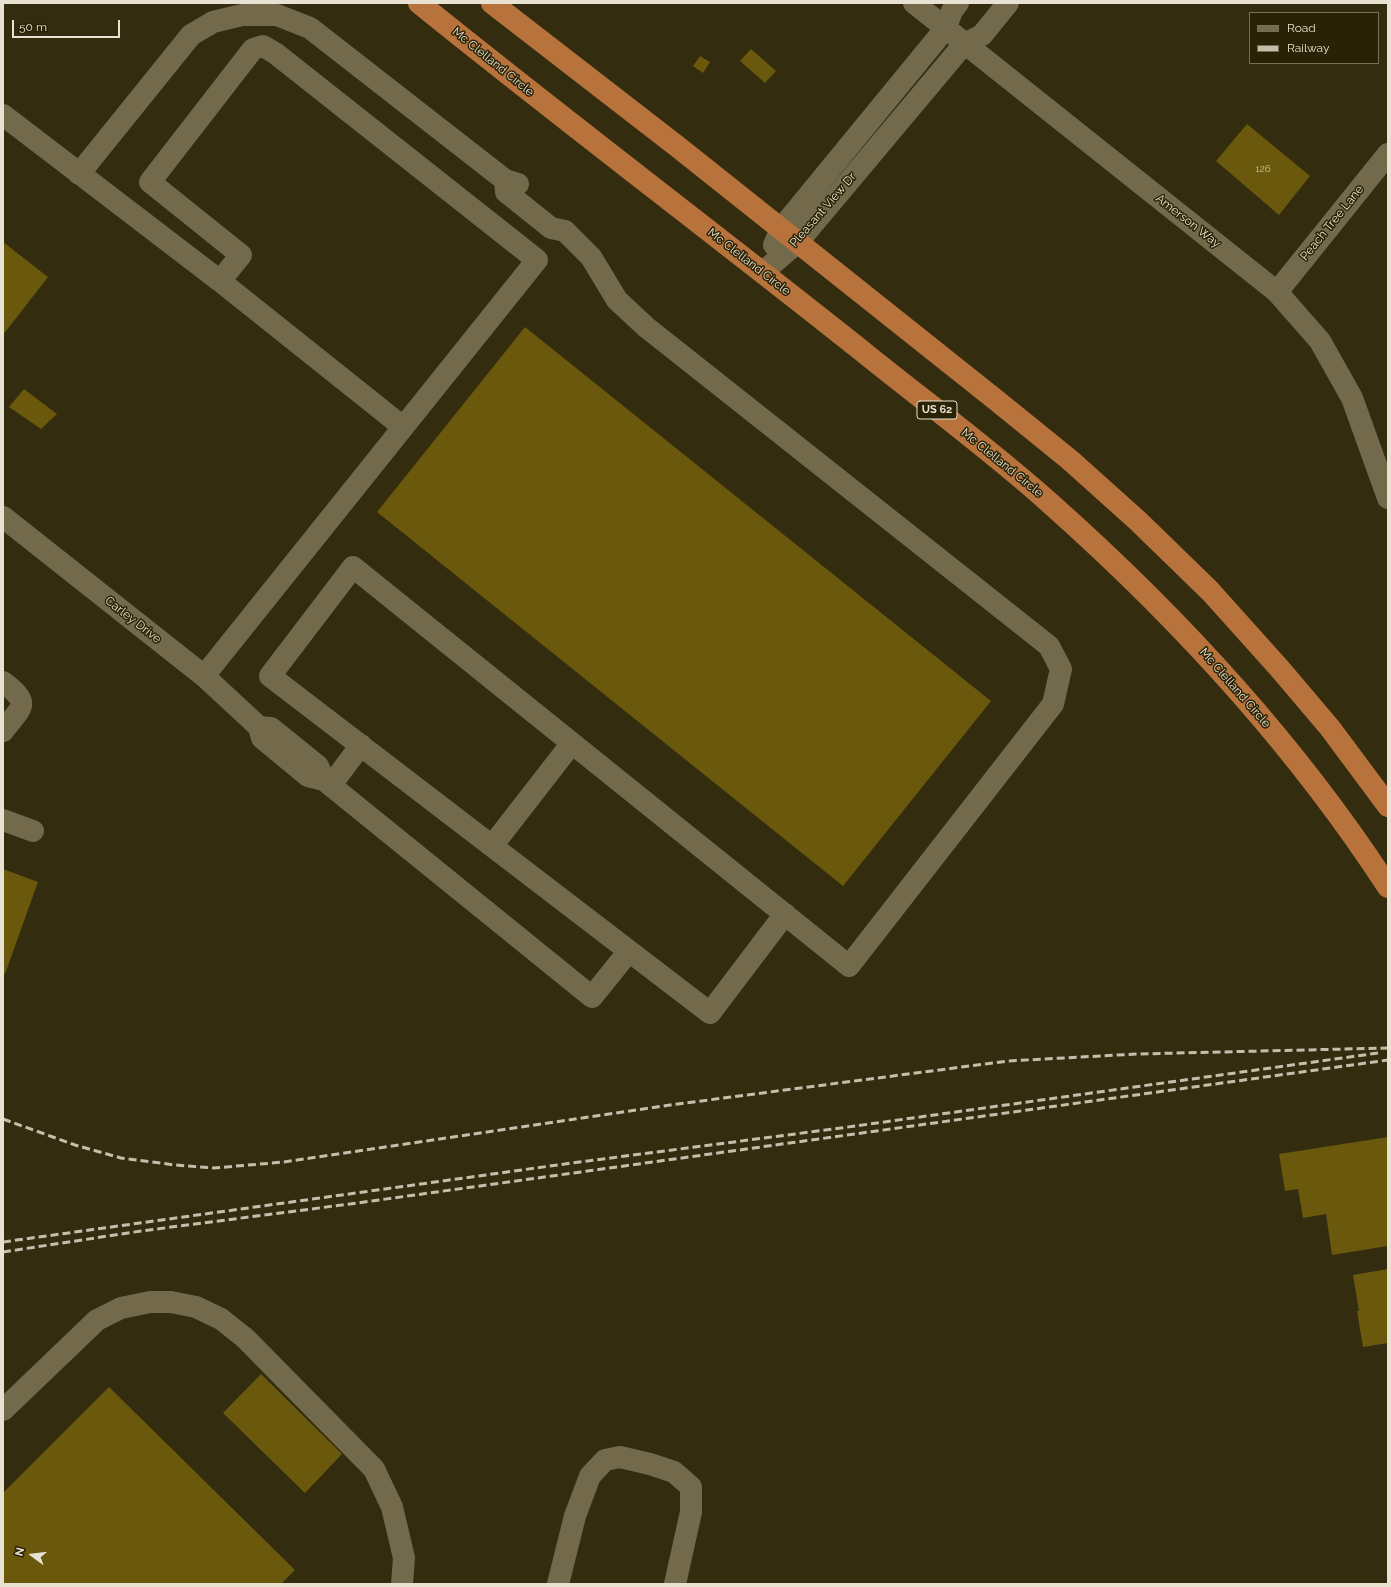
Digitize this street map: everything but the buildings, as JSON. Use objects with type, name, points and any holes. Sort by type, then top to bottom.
[{"type":"highway","name":"Mc Clelland Circle","points":[[419,3],[536,97],[763,272],[1050,502],[1107,554],[1177,623],[1257,711],[1307,773],[1388,887]]},
{"type":"highway","points":[[492,3],[798,242],[1070,460],[1138,521],[1210,591],[1280,669],[1330,728],[1388,806]]},
{"type":"street","name":"Amerson Way","points":[[914,3],[1277,292],[1320,341],[1352,398],[1388,498]]},
{"type":"street","name":"Pleasant View Dr","points":[[763,272],[781,229],[945,28],[952,11],[958,3]]},
{"type":"street","name":"Pleasant View Dr","points":[[763,272],[798,242],[964,44],[982,35],[1008,3]]},
{"type":"street","points":[[79,174],[191,35],[213,22],[242,15],[277,15],[310,28],[505,180],[506,192],[551,228],[565,231],[591,257],[617,300],[646,328],[1049,646],[1061,669],[1053,704],[849,966],[785,914],[353,566],[270,676],[710,1013],[785,914]]},
{"type":"street","points":[[204,676],[537,260],[280,56],[263,46],[253,49],[150,182],[241,254],[220,281]]},
{"type":"street","points":[[3,115],[220,281],[403,427]]},
{"type":"street","name":"Peach Tree Lane","points":[[1277,292],[1388,154]]},
{"type":"street","name":"Carley Drive","points":[[4,519],[204,676],[260,727],[262,738],[308,776],[328,783]]},
{"type":"street","points":[[3,682],[18,693],[22,700],[21,707],[3,731]]},
{"type":"street","points":[[492,846],[572,743]]},
{"type":"street","points":[[361,745],[328,783],[592,997],[630,951]]},
{"type":"street","points":[[3,820],[33,831]]},
{"type":"street","points":[[3,1410],[97,1320],[121,1308],[150,1302],[172,1302],[196,1308],[222,1319],[246,1338],[374,1469],[392,1507],[404,1558],[402,1584]]},
{"type":"street","points":[[558,1584],[575,1516],[590,1476],[605,1460],[620,1457],[650,1464],[674,1472],[691,1487],[691,1512],[675,1584]]},
{"type":"railway","points":[[3,1119],[75,1145],[121,1158],[214,1168],[284,1162],[670,1105],[1008,1061],[1137,1054],[1388,1048]]},
{"type":"railway","points":[[3,1242],[1378,1053]]},
{"type":"railway","points":[[3,1252],[141,1231],[350,1204],[1388,1060]]}]
